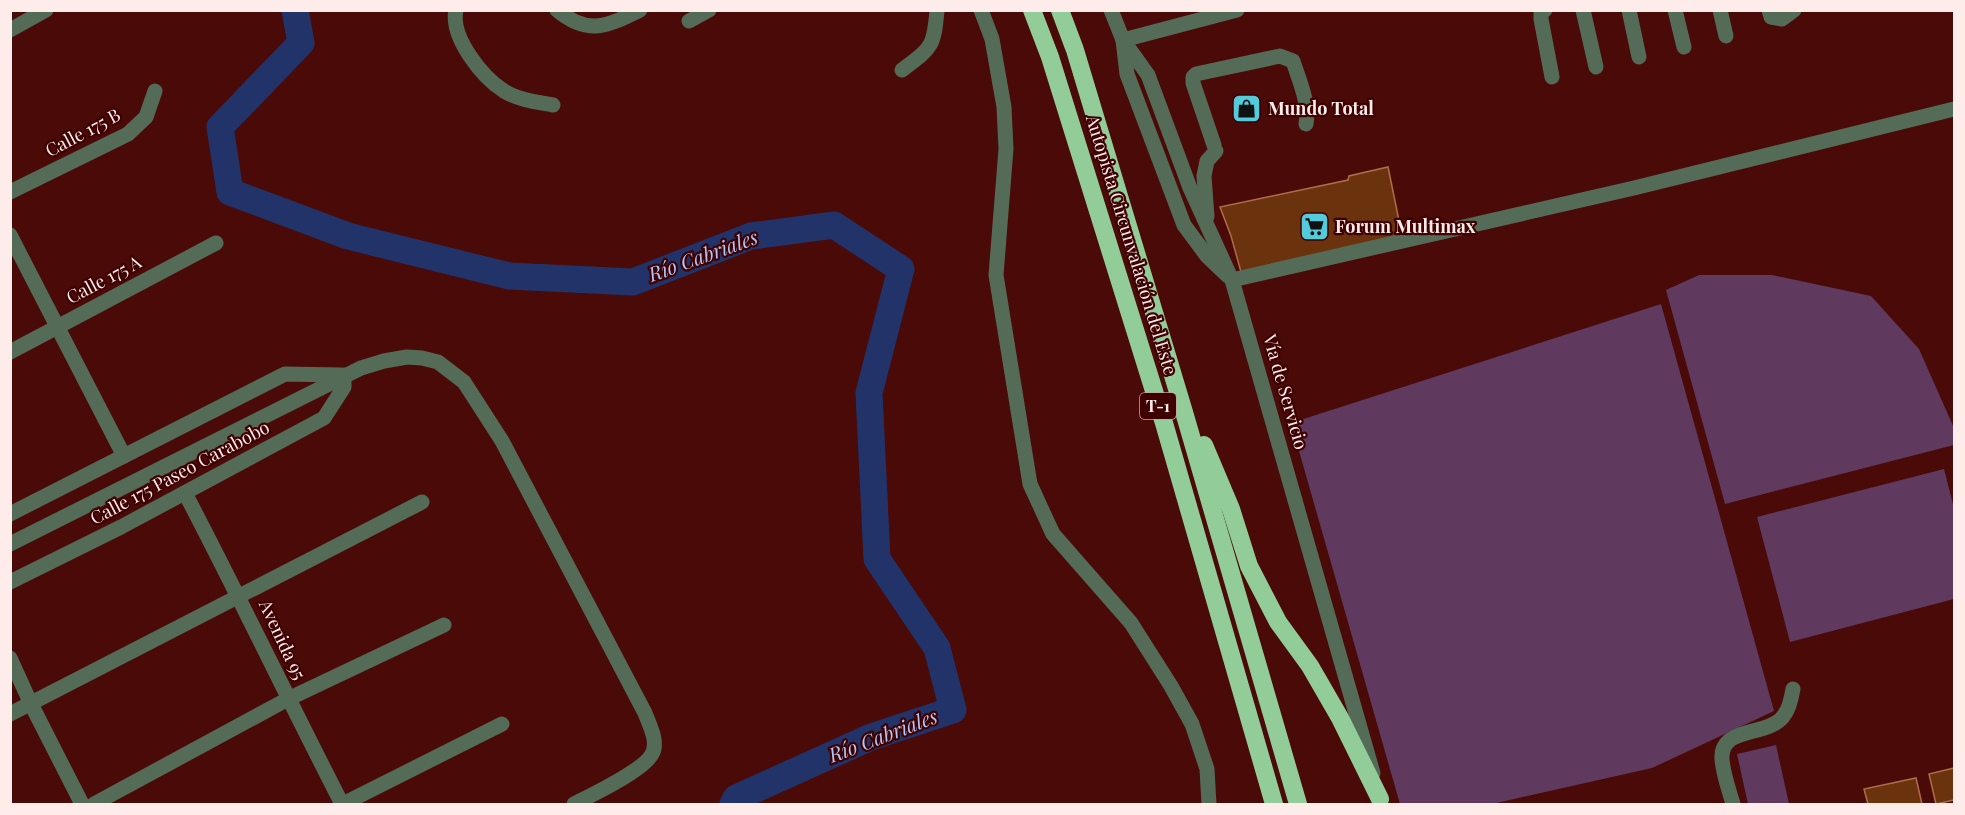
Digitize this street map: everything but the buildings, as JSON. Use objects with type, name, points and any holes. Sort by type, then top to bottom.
[{"type":"highway","name":"Autopista Circunvalación del Este","points":[[1032,10],[1050,57],[1164,423],[1274,804]]},
{"type":"highway","name":"Autopista Circunvalación del Este","points":[[1060,10],[1075,50],[1182,404],[1298,804]]},
{"type":"highway","points":[[1182,404],[1204,445],[1231,508],[1249,566],[1278,621],[1310,666],[1340,718],[1381,802]]},
{"type":"street","points":[[10,30],[46,10]]},
{"type":"street","points":[[456,10],[454,20],[458,36],[490,81],[524,100],[553,105]]},
{"type":"street","points":[[557,10],[569,20],[585,25],[605,26],[640,10]]},
{"type":"street","points":[[689,21],[709,10]]},
{"type":"street","points":[[902,70],[925,52],[935,37],[937,10]]},
{"type":"street","points":[[981,10],[992,39],[1004,108],[1006,149],[996,275],[1030,484],[1053,534],[1131,623],[1192,724],[1207,769],[1209,804]]},
{"type":"street","points":[[1111,10],[1124,40],[1127,74],[1184,225],[1206,256],[1232,280],[1645,185],[1954,109]]},
{"type":"street","points":[[1124,40],[1238,10]]},
{"type":"street","points":[[1545,10],[1541,12],[1540,19],[1552,77]]},
{"type":"street","points":[[1583,10],[1596,67]]},
{"type":"street","points":[[1629,10],[1639,57]]},
{"type":"street","points":[[1675,10],[1684,47]]},
{"type":"street","points":[[1720,10],[1726,36]]},
{"type":"street","points":[[1769,10],[1771,17],[1782,19],[1794,10]]},
{"type":"street","name":"Vía de Servicio","points":[[1124,40],[1148,75],[1190,188],[1232,280],[1381,802]]},
{"type":"street","points":[[1207,223],[1204,176],[1207,161],[1215,148],[1193,83],[1193,77],[1196,74],[1280,56],[1287,57],[1293,61],[1304,98],[1306,124]]},
{"type":"street","name":"Calle 175 B","points":[[10,192],[128,134],[146,117],[155,91]]},
{"type":"street","points":[[1155,150],[1177,152]]},
{"type":"street","points":[[1168,187],[1190,188]]},
{"type":"street","points":[[10,235],[124,456]]},
{"type":"street","name":"Calle 175 A","points":[[10,352],[216,243]]},
{"type":"street","points":[[10,514],[285,374],[344,375],[384,361],[407,357],[438,362],[464,382],[502,441],[645,713],[654,739],[653,753],[644,762],[627,775],[574,804]]},
{"type":"street","name":"Calle 175 Paseo Carabobo","points":[[10,544],[344,375],[344,387],[324,418],[185,493],[10,582]]},
{"type":"street","name":"Avenida 95","points":[[185,493],[343,804]]},
{"type":"street","points":[[10,714],[422,502]]},
{"type":"street","points":[[94,804],[288,699],[444,625]]},
{"type":"street","points":[[10,658],[82,804]]},
{"type":"street","points":[[1733,804],[1722,759],[1724,745],[1733,736],[1759,731],[1783,718],[1789,707],[1793,689]]},
{"type":"street","points":[[343,804],[502,724]]},
{"type":"shaded area","points":[[1699,275],[1772,275],[1871,296],[1919,349],[1954,428],[1954,445],[1725,504],[1666,290]]},
{"type":"shaded area","points":[[1661,304],[1774,711],[1652,768],[1492,804],[1400,804],[1291,423]]},
{"type":"shaded area","points":[[1944,469],[1954,508],[1954,599],[1790,642],[1757,517]]},
{"type":"shaded area","points":[[1776,745],[1789,804],[1748,804],[1737,754]]},
{"type":"waterway","name":"Río Cabriales","points":[[295,10],[301,43],[220,127],[230,192],[348,236],[509,276],[633,282],[751,236],[834,225],[901,269],[869,393],[877,559],[937,648],[953,710],[871,737],[736,798],[733,804]]},
{"type":"place","name":"Mundo Total","points":[[1247,109]]},
{"type":"place","name":"Forum Multimax","points":[[1314,227]]}]
